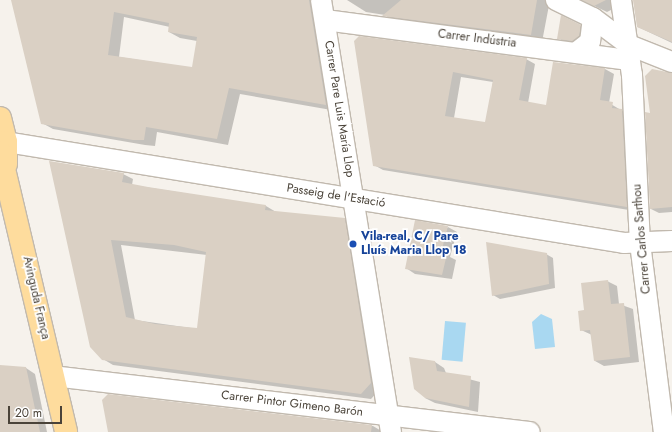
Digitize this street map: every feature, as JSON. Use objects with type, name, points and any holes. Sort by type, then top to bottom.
[{"type":"main road","name":"Avinguda França","points":[[0,118],[3,150],[66,432]]},
{"type":"street","name":"Carrer Pare Luis María Llop","points":[[321,0],[390,424]]},
{"type":"street","points":[[556,0],[593,18],[629,53],[672,62]]},
{"type":"street","name":"Carrer Carlos Sarthou","points":[[622,0],[629,53],[640,243],[664,432]]},
{"type":"street","points":[[577,52],[590,42],[593,18]]},
{"type":"street","name":"Carrer Indústria","points":[[324,20],[577,52],[629,53]]},
{"type":"street","name":"Passeig de l'Estació","points":[[3,150],[353,199],[624,243],[672,241]]},
{"type":"street","name":"Carrer Pintor Gimeno Barón","points":[[53,376],[390,424],[530,432]]},
{"type":"water","points":[[541,314],[552,319],[555,347],[535,349],[532,322]]},
{"type":"water","points":[[445,321],[466,323],[463,362],[442,360]]},
{"type":"building","points":[[11,0],[309,0],[326,105],[229,88],[217,139],[146,127],[144,140],[133,140],[41,124]],"holes":[[[114,12],[169,23],[168,32],[197,37],[192,67],[108,55]]]},
{"type":"building","points":[[401,0],[537,0],[531,35],[382,16]]},
{"type":"building","points":[[582,0],[606,0],[594,6]]},
{"type":"building","points":[[633,0],[672,0],[672,42],[637,27]]},
{"type":"building","points":[[561,15],[581,25],[579,36],[572,41],[557,39]]},
{"type":"building","points":[[359,36],[527,58],[519,100],[546,105],[553,62],[605,68],[600,100],[613,102],[612,108],[622,109],[627,207],[373,166],[354,41]],"holes":[[[453,72],[493,80],[485,122],[445,116]]]},
{"type":"building","points":[[652,69],[672,73],[672,207],[650,209],[645,112],[650,113],[645,76]]},
{"type":"building","points":[[49,161],[124,173],[122,182],[266,205],[265,210],[345,218],[371,383],[361,394],[102,360],[90,347]],"holes":[[[111,240],[174,245],[206,252],[197,328],[155,324],[126,317]]]},
{"type":"building","points":[[415,220],[448,226],[441,253],[447,254],[442,275],[405,269]]},
{"type":"building","points":[[486,242],[547,253],[549,284],[492,296]]},
{"type":"building","points":[[608,280],[611,304],[624,303],[630,357],[594,361],[590,330],[580,331],[578,311],[584,310],[581,283]]},
{"type":"building","points":[[409,357],[435,361],[437,371],[471,376],[469,407],[425,398],[414,389]]},
{"type":"building","points":[[0,365],[26,367],[40,432],[0,432]]},
{"type":"building","points":[[108,394],[372,425],[371,432],[108,432],[102,400]]},
{"type":"place","name":"Vila-real, C/ Pare Lluís Maria Llop 18","points":[[353,244]]}]
